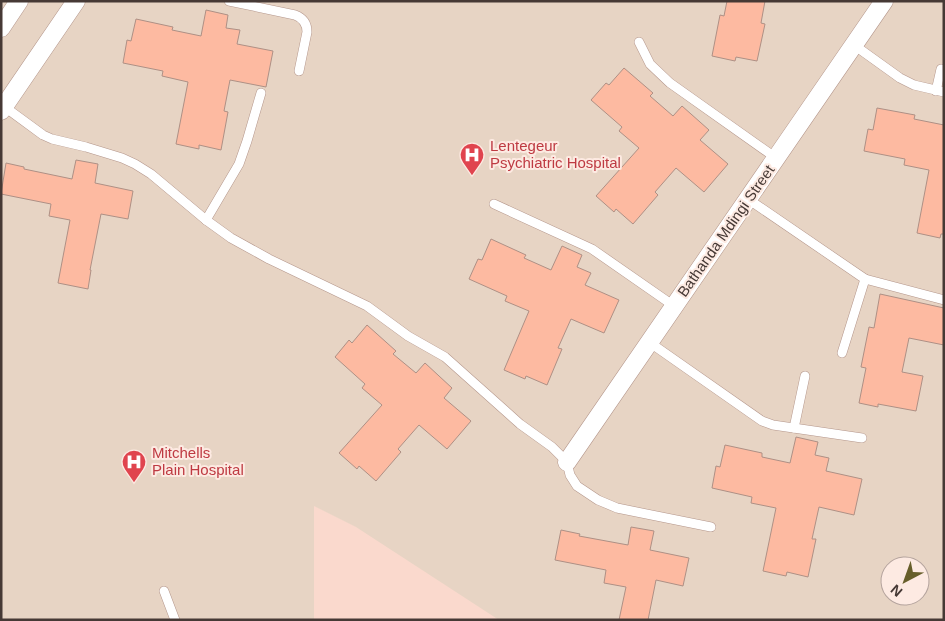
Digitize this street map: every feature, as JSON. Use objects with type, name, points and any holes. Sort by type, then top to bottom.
[{"type":"street","points":[[1,28],[19,1]]},
{"type":"street","points":[[2,108],[76,1]]},
{"type":"street","name":"Bathanda Mdingi Street","points":[[567,462],[884,1]]},
{"type":"lane","points":[[229,1],[295,14],[302,19],[307,27],[307,32],[299,71]]},
{"type":"lane","points":[[639,42],[650,64],[670,83],[776,158]]},
{"type":"lane","points":[[854,45],[914,86],[940,92],[941,69]]},
{"type":"lane","points":[[206,220],[239,164],[248,141],[261,94]]},
{"type":"lane","points":[[2,108],[52,139],[86,147],[135,164],[157,179],[206,220],[231,238],[268,259],[368,306],[408,336],[445,357],[520,424],[552,447],[567,462],[567,468],[577,486],[598,500],[617,508],[711,527]]},
{"type":"lane","points":[[748,199],[865,278],[944,300]]},
{"type":"lane","points":[[494,204],[592,249],[674,306]]},
{"type":"lane","points":[[842,353],[865,278]]},
{"type":"lane","points":[[649,342],[750,414],[773,425],[862,438]]},
{"type":"lane","points":[[794,428],[805,376]]},
{"type":"lane","points":[[164,591],[174,620]]},
{"type":"shaded area","name":"Lentegeur Psychiatric Hospital","points":[[1,1],[944,1],[944,620],[499,620],[356,527],[314,506],[314,620],[1,620]]},
{"type":"building","points":[[727,1],[765,1],[761,23],[765,24],[757,61],[736,57],[735,61],[712,56],[720,15],[724,16]]},
{"type":"building","points":[[206,10],[228,15],[226,28],[240,30],[237,44],[273,51],[266,87],[230,80],[224,111],[228,112],[221,150],[199,145],[199,149],[176,144],[188,82],[162,76],[163,71],[123,63],[127,40],[131,41],[136,19],[173,27],[172,30],[201,36]]},
{"type":"building","points":[[624,68],[653,93],[650,96],[673,116],[682,106],[709,130],[700,140],[728,164],[704,192],[676,168],[655,192],[658,195],[633,224],[616,209],[614,212],[596,196],[639,148],[619,131],[622,127],[591,100],[606,83],[609,85]]},
{"type":"building","points":[[877,108],[915,115],[914,119],[944,125],[944,234],[941,234],[940,238],[917,233],[929,170],[904,165],[905,159],[864,151],[868,129],[873,130]]},
{"type":"building","points":[[76,160],[98,164],[95,183],[133,191],[128,219],[101,214],[88,289],[58,283],[70,220],[49,216],[51,204],[1,194],[6,163],[24,167],[24,169],[72,179]]},
{"type":"building","points":[[491,239],[526,255],[524,258],[551,270],[562,246],[582,255],[577,267],[591,273],[585,285],[619,300],[604,333],[571,319],[558,348],[562,349],[547,385],[526,376],[525,379],[504,370],[529,311],[505,301],[507,296],[469,279],[478,259],[482,260]]},
{"type":"building","points":[[880,294],[944,308],[944,345],[909,338],[902,372],[923,376],[916,411],[878,404],[878,407],[859,403],[866,368],[861,367],[869,327],[874,328]]},
{"type":"building","points":[[367,325],[396,351],[393,354],[416,373],[425,363],[452,388],[444,398],[471,421],[447,449],[419,425],[398,449],[401,452],[376,481],[359,466],[357,469],[339,453],[382,405],[362,388],[365,384],[335,357],[349,340],[352,343]]},
{"type":"building","points":[[796,437],[818,442],[815,455],[829,458],[826,471],[862,479],[854,515],[819,507],[812,539],[816,539],[808,577],[787,572],[786,576],[763,571],[776,508],[751,503],[752,497],[712,488],[716,466],[720,467],[725,445],[762,453],[762,457],[790,463]]},
{"type":"building","points":[[631,527],[654,531],[650,550],[689,558],[683,586],[656,580],[648,620],[619,620],[626,587],[604,583],[606,570],[555,560],[561,530],[580,534],[579,536],[628,545]]},
{"type":"place","name":"Lentegeur Psychiatric Hospital","points":[[472,176]]},
{"type":"place","name":"Mitchells Plain Hospital","points":[[134,483]]}]
